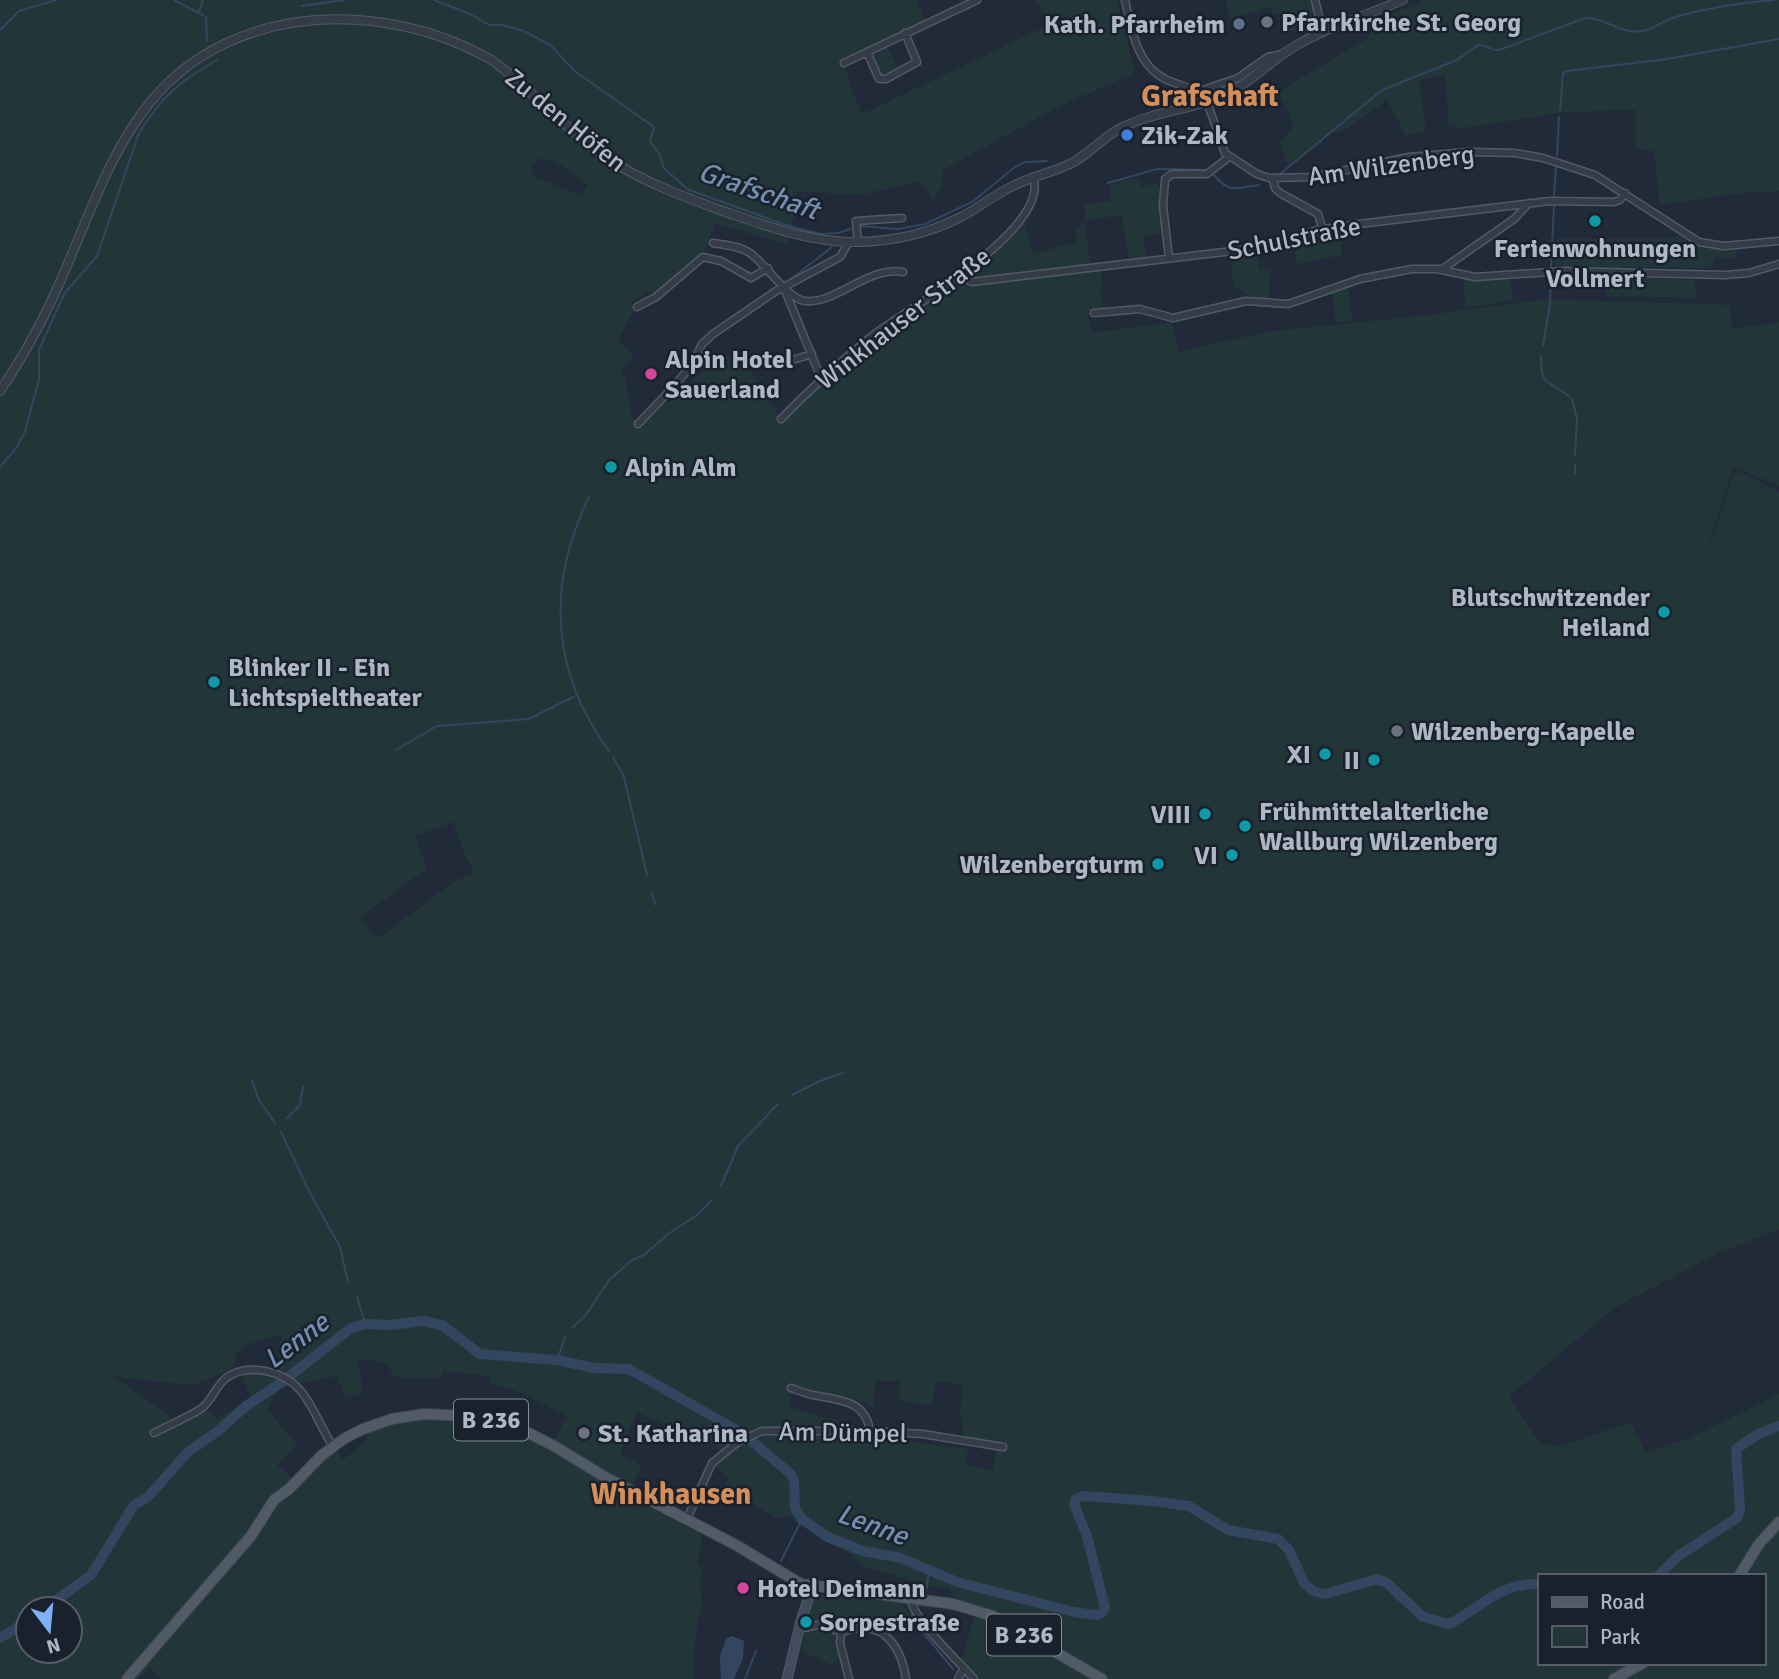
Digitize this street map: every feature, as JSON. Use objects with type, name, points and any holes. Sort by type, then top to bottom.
[{"type":"main road","name":"B 236","points":[[127,1679],[251,1536],[274,1500],[333,1446],[363,1429],[407,1416],[440,1414],[493,1420],[533,1435],[593,1471],[812,1587],[963,1606],[993,1616],[1102,1679]]},
{"type":"main road","points":[[1740,1574],[1759,1544],[1779,1522]]},
{"type":"main road","points":[[787,1679],[812,1587]]},
{"type":"main road","points":[[1614,1679],[1639,1665]]},
{"type":"street","points":[[844,63],[977,0]]},
{"type":"street","points":[[1125,0],[1135,40],[1147,64],[1163,78],[1197,92],[1205,103],[1222,147],[1229,157],[1211,172],[1171,174],[1165,179],[1163,206],[1169,258]]},
{"type":"street","points":[[1315,0],[1322,33]]},
{"type":"street","name":"Zu den Höfen","points":[[0,391],[40,326],[109,167],[139,117],[164,87],[198,58],[237,36],[284,19],[314,14],[351,13],[387,16],[430,27],[488,57],[587,143],[605,157],[647,181],[772,229],[809,237],[854,242],[897,238],[954,221],[1012,186],[1075,161],[1128,124],[1205,103],[1238,88],[1283,54],[1322,33],[1403,0]]},
{"type":"street","points":[[867,51],[879,79],[886,79],[917,62],[905,33]]},
{"type":"street","points":[[1197,92],[1238,78],[1268,57],[1283,54]]},
{"type":"street","name":"Am Wilzenberg","points":[[1229,157],[1257,174],[1273,179],[1312,177],[1409,157],[1507,152],[1543,158],[1604,180],[1699,242],[1724,246],[1779,241]]},
{"type":"street","name":"Winkhauser Straße","points":[[781,419],[821,378],[895,319],[961,277],[997,245],[1029,207],[1035,192],[1033,177]]},
{"type":"street","name":"Am Wilzenberg","points":[[1273,179],[1275,188],[1280,193],[1318,215],[1323,230]]},
{"type":"street","name":"Schulstraße","points":[[961,277],[967,281],[976,281],[1241,250],[1323,230],[1529,203],[1614,202],[1620,200],[1625,193]]},
{"type":"street","points":[[1441,270],[1514,219],[1529,203]]},
{"type":"street","points":[[638,424],[688,370],[706,341],[726,324],[784,286],[840,257],[854,242],[856,221],[902,218]]},
{"type":"street","points":[[713,243],[744,249],[768,268],[793,297],[807,302],[881,273],[903,272]]},
{"type":"street","points":[[636,307],[656,297],[706,257],[728,264],[751,278],[768,268]]},
{"type":"street","points":[[1094,313],[1140,309],[1173,318],[1245,301],[1288,304],[1378,274],[1412,269],[1441,270],[1475,278],[1556,271],[1731,274],[1749,273],[1779,264]]},
{"type":"street","points":[[784,286],[821,378]]},
{"type":"street","points":[[780,364],[812,354]]},
{"type":"street","points":[[154,1433],[203,1407],[224,1380],[239,1371],[274,1372],[282,1375],[302,1393],[321,1430],[333,1446]]},
{"type":"street","points":[[791,1388],[852,1404],[864,1414],[870,1431]]},
{"type":"street","name":"Am Dümpel","points":[[687,1519],[712,1463],[738,1442],[753,1434],[773,1430],[870,1431],[923,1434],[1003,1447]]},
{"type":"street","points":[[911,1599],[913,1609],[974,1679]]},
{"type":"street","points":[[799,1629],[822,1624],[841,1633],[868,1629],[888,1637],[902,1657],[906,1679]]},
{"type":"street","points":[[841,1633],[840,1643],[849,1679]]},
{"type":"street","points":[[958,1679],[964,1668]]},
{"type":"green space","points":[[0,0],[917,0],[926,25],[886,45],[899,71],[885,77],[880,76],[871,53],[845,64],[849,83],[862,114],[1051,24],[1035,0],[1117,0],[1135,73],[1058,107],[943,170],[942,186],[933,202],[919,181],[860,195],[798,191],[788,245],[715,223],[704,253],[657,294],[649,292],[630,303],[633,312],[618,341],[634,356],[620,373],[625,378],[632,417],[641,424],[664,401],[668,403],[706,368],[738,349],[782,422],[823,380],[883,332],[964,280],[999,250],[1024,220],[1033,254],[1077,242],[1075,228],[1085,223],[1091,269],[1100,268],[1103,286],[1100,287],[1103,310],[1087,312],[1092,333],[1172,322],[1178,352],[1266,332],[1547,299],[1730,305],[1732,329],[1779,322],[1779,486],[1733,466],[1702,569],[1734,474],[1739,472],[1779,492],[1779,1229],[1717,1254],[1614,1308],[1509,1397],[1540,1443],[1561,1446],[1630,1422],[1646,1453],[1691,1437],[1779,1394],[1779,1679],[961,1679],[967,1667],[962,1660],[977,1606],[958,1601],[949,1589],[863,1566],[846,1551],[820,1539],[788,1516],[776,1518],[724,1488],[728,1478],[716,1466],[721,1452],[707,1438],[675,1429],[637,1412],[620,1455],[642,1465],[627,1495],[702,1535],[698,1565],[703,1567],[700,1585],[702,1601],[695,1641],[694,1679],[160,1679],[150,1667],[138,1679],[0,1679]],"holes":[[[541,158],[566,168],[587,185],[581,195],[532,176],[532,166]],[[453,822],[464,853],[475,873],[455,881],[380,937],[375,937],[360,917],[427,869],[415,836]],[[281,1334],[278,1370],[288,1376],[241,1373],[251,1398],[216,1419],[206,1409],[176,1424],[166,1413],[114,1377],[192,1385],[233,1369],[235,1355],[246,1345]],[[363,1359],[387,1364],[393,1375],[413,1379],[441,1377],[442,1371],[490,1376],[490,1383],[514,1390],[567,1416],[556,1438],[545,1444],[510,1430],[470,1420],[417,1421],[366,1432],[367,1440],[343,1460],[337,1449],[305,1478],[293,1495],[287,1485],[294,1480],[277,1465],[297,1445],[268,1410],[276,1392],[290,1385],[337,1376],[346,1399],[363,1393],[358,1362]],[[875,1381],[900,1381],[899,1401],[932,1406],[936,1381],[963,1385],[960,1412],[965,1440],[997,1444],[993,1470],[965,1465],[968,1449],[873,1437],[843,1422],[789,1407],[794,1388],[865,1402],[874,1408]]]},
{"type":"green space","points":[[1226,0],[1312,0],[1318,29],[1306,34],[1302,31],[1289,31],[1285,13],[1273,15],[1271,7],[1230,19]]},
{"type":"green space","points":[[1423,0],[1779,0],[1779,191],[1742,193],[1660,205],[1654,151],[1636,150],[1636,110],[1566,112],[1457,129],[1455,124],[1449,126],[1445,75],[1419,80],[1426,131],[1406,136],[1387,100],[1344,130],[1326,136],[1321,144],[1288,164],[1279,142],[1293,127],[1290,114],[1278,92],[1368,38],[1379,19]]},
{"type":"green space","points":[[1138,177],[1142,187],[1154,182],[1161,188],[1164,233],[1144,236],[1146,258],[1129,260],[1122,215],[1086,220],[1084,204],[1111,201],[1109,186]]},
{"type":"green space","points":[[1339,230],[1342,255],[1296,264],[1294,241]]},
{"type":"green space","points":[[1678,235],[1706,248],[1736,249],[1736,257],[1714,257],[1712,268],[1555,266],[1557,239],[1675,239]]},
{"type":"green space","points":[[1257,248],[1259,270],[1270,269],[1269,299],[1253,298],[1233,286],[1231,253]]},
{"type":"green space","points":[[1607,276],[1695,280],[1696,298],[1606,296]]},
{"type":"green space","points":[[1510,278],[1513,300],[1465,308],[1464,280]]},
{"type":"green space","points":[[1348,284],[1352,321],[1336,323],[1332,290]]},
{"type":"green space","points":[[815,1593],[901,1603],[909,1613],[908,1628],[893,1632],[870,1623],[841,1626],[820,1619],[805,1623]]},
{"type":"green space","points":[[821,1626],[833,1630],[841,1657],[832,1665],[801,1651],[805,1631]]},
{"type":"water","points":[[732,1636],[744,1641],[743,1658],[734,1679],[721,1679],[720,1656],[726,1639]]},
{"type":"waterway","name":"Grafschaft","points":[[0,30],[19,11],[56,0]]},
{"type":"waterway","name":"Grafschaft","points":[[174,0],[203,15]]},
{"type":"waterway","points":[[199,12],[203,0]]},
{"type":"waterway","name":"Grafschaft","points":[[302,6],[344,0]]},
{"type":"waterway","name":"Grafschaft","points":[[434,0],[470,14],[489,25],[524,31],[550,45],[576,72],[654,127],[650,142],[659,153],[664,168],[687,189],[783,224],[820,234],[838,233],[860,226],[898,229],[925,224],[972,202],[1015,167],[1025,162],[1047,161]]},
{"type":"waterway","name":"Grafschaft","points":[[1280,174],[1382,90],[1457,60],[1478,45],[1499,50],[1585,18],[1599,20],[1627,31],[1642,31],[1697,11],[1774,0]]},
{"type":"waterway","name":"Grafschaft","points":[[206,17],[207,41]]},
{"type":"waterway","points":[[1560,110],[1563,73],[1567,71],[1667,59],[1779,39]]},
{"type":"waterway","points":[[0,467],[17,447],[25,431],[39,380],[39,350],[64,294],[97,256],[139,133],[173,90],[217,60]]},
{"type":"waterway","points":[[1557,156],[1559,117]]},
{"type":"waterway","points":[[1554,196],[1556,167]]},
{"type":"waterway","name":"Grafschaft","points":[[1108,183],[1157,169],[1209,170],[1230,188],[1259,185]]},
{"type":"waterway","points":[[1551,268],[1554,205]]},
{"type":"waterway","points":[[791,279],[832,247]]},
{"type":"waterway","points":[[1543,345],[1550,304],[1551,274]]},
{"type":"waterway","points":[[1541,356],[1545,380],[1572,399],[1577,419],[1575,455]]},
{"type":"waterway","points":[[1575,464],[1575,474]]},
{"type":"waterway","points":[[589,497],[575,530],[566,563],[561,595],[561,627],[575,690],[609,751]]},
{"type":"waterway","points":[[396,750],[437,726],[529,719],[575,696]]},
{"type":"waterway","points":[[613,757],[624,777],[647,875]]},
{"type":"waterway","points":[[651,892],[656,905]]},
{"type":"waterway","points":[[792,1095],[843,1073]]},
{"type":"waterway","points":[[252,1081],[259,1100],[275,1123]]},
{"type":"waterway","points":[[287,1118],[300,1105],[303,1087]]},
{"type":"waterway","points":[[721,1186],[738,1146],[778,1104]]},
{"type":"waterway","points":[[281,1132],[340,1247],[348,1282]]},
{"type":"waterway","points":[[572,1328],[585,1316],[609,1280],[632,1260],[644,1255],[668,1234],[697,1215],[711,1201]]},
{"type":"waterway","points":[[357,1296],[365,1324]]},
{"type":"waterway","name":"Lenne","points":[[63,1595],[91,1575],[134,1505],[148,1497],[188,1452],[218,1431],[246,1406],[282,1382],[351,1328],[365,1324],[391,1325],[423,1321],[442,1325],[480,1354],[557,1360],[594,1368],[629,1369],[742,1433],[791,1474],[795,1508],[802,1519],[828,1537],[863,1551],[901,1558],[957,1582],[1074,1612],[1095,1615],[1102,1613],[1105,1608],[1087,1536],[1074,1504],[1076,1499],[1083,1496],[1189,1506],[1228,1530],[1278,1539],[1289,1550],[1304,1583],[1313,1591],[1325,1594],[1377,1579],[1387,1583],[1423,1617],[1449,1624],[1491,1597],[1513,1587],[1538,1584]]},
{"type":"waterway","points":[[557,1360],[565,1337]]},
{"type":"waterway","name":"Lenne","points":[[1660,1574],[1678,1556],[1737,1518],[1740,1510],[1736,1449],[1758,1434],[1779,1426]]},
{"type":"waterway","points":[[781,1561],[802,1519]]},
{"type":"waterway","points":[[926,1593],[929,1570]]},
{"type":"waterway","points":[[912,1615],[912,1619],[953,1669]]},
{"type":"waterway","name":"Lenne","points":[[0,1638],[14,1630]]},
{"type":"waterway","points":[[745,1679],[756,1651]]},
{"type":"place","name":"Pfarrkirche St. Georg","points":[[1267,22]]},
{"type":"place","name":"Kath. Pfarrheim","points":[[1239,24]]},
{"type":"place","name":"Zik-Zak","points":[[1127,135]]},
{"type":"place","name":"Ferienwohnungen Vollmert","points":[[1595,221]]},
{"type":"place","name":"Alpin Hotel Sauerland","points":[[651,374]]},
{"type":"place","name":"Alpin Alm","points":[[611,467]]},
{"type":"place","name":"Blutschwitzender Heiland","points":[[1664,612]]},
{"type":"place","name":"Blinker II - Ein Lichtspieltheater","points":[[214,682]]},
{"type":"place","name":"Wilzenberg-Kapelle","points":[[1397,731]]},
{"type":"place","name":"XI","points":[[1325,754]]},
{"type":"place","name":"II","points":[[1374,760]]},
{"type":"place","name":"VIII","points":[[1205,814]]},
{"type":"place","name":"Frühmittelalterliche Wallburg Wilzenberg","points":[[1245,826]]},
{"type":"place","name":"VI","points":[[1232,855]]},
{"type":"place","name":"Wilzenbergturm","points":[[1158,864]]},
{"type":"place","name":"St. Katharina","points":[[584,1433]]},
{"type":"place","name":"Hotel Deimann","points":[[743,1588]]},
{"type":"place","name":"Sorpestraße","points":[[806,1622]]},
{"type":"district","name":"Grafschaft","points":[[1210,96]]},
{"type":"district","name":"Winkhausen","points":[[671,1494]]}]
